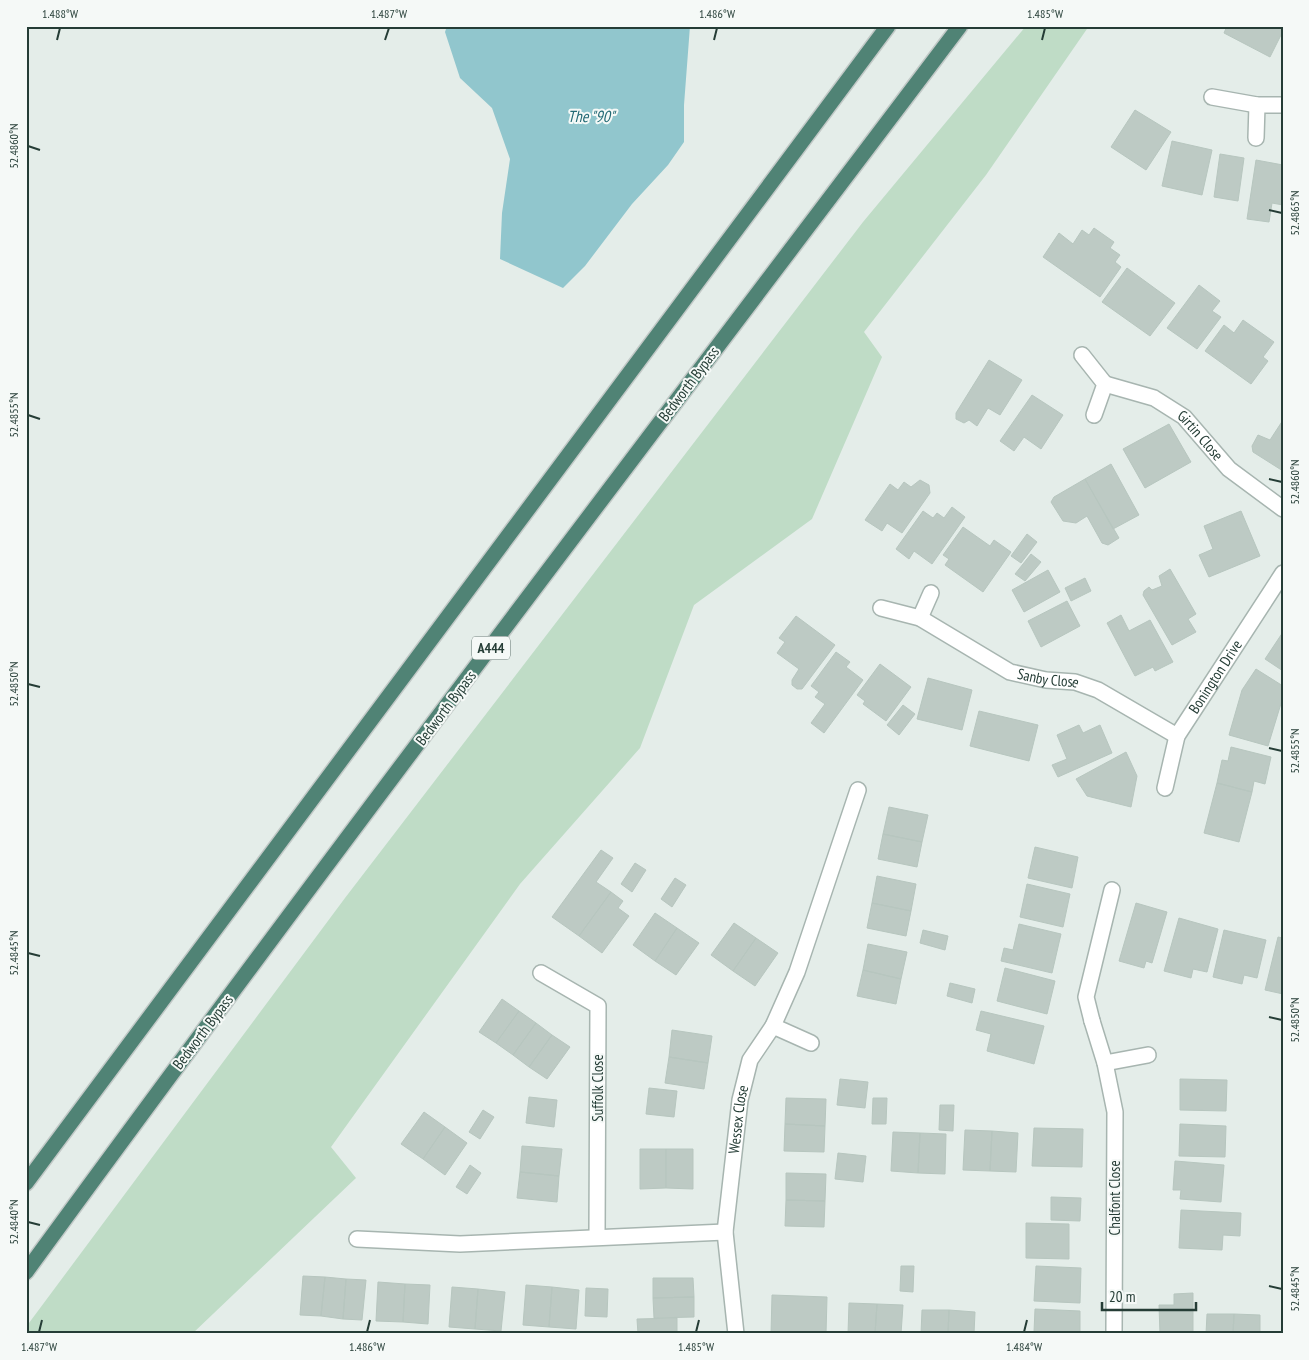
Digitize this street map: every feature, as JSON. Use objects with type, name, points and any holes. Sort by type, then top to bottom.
[{"type":"highway","points":[[26,1183],[888,26]]},
{"type":"highway","name":"Bedworth Bypass","points":[[26,1272],[128,1132],[960,26]]},
{"type":"street","points":[[1212,97],[1257,105],[1283,105]]},
{"type":"street","points":[[1256,138],[1257,105]]},
{"type":"street","points":[[1082,355],[1105,384],[1094,415]]},
{"type":"street","name":"Girtin Close","points":[[1105,384],[1154,398],[1184,417],[1229,469],[1283,509]]},
{"type":"street","name":"Bonington Drive","points":[[1165,788],[1177,736],[1283,573]]},
{"type":"street","points":[[920,618],[931,593]]},
{"type":"street","name":"Sanby Close","points":[[882,608],[920,618],[1010,672],[1046,680],[1075,682],[1098,690],[1177,736]]},
{"type":"street","name":"Wessex Close","points":[[736,1334],[725,1232],[740,1100],[750,1060],[773,1026],[797,972],[858,790]]},
{"type":"street","name":"Chalfont Close","points":[[1112,890],[1086,997],[1105,1063],[1115,1112],[1114,1334]]},
{"type":"street","name":"Suffolk Close","points":[[541,973],[598,1006],[597,1237]]},
{"type":"street","points":[[773,1026],[811,1043]]},
{"type":"street","points":[[1105,1063],[1148,1054]]},
{"type":"street","points":[[357,1239],[460,1244],[725,1232]]},
{"type":"green space","points":[[1026,26],[1089,26],[986,175],[864,332],[882,357],[812,519],[694,605],[640,748],[520,884],[331,1147],[356,1178],[192,1334],[26,1334],[26,1327],[345,898],[863,222]]},
{"type":"water","name":"The \"90\"","points":[[447,26],[690,26],[684,105],[684,142],[668,165],[632,204],[585,266],[563,288],[500,259],[502,213],[510,159],[492,108],[460,78],[445,32]]},
{"type":"building","points":[[1227,26],[1283,26],[1283,31],[1270,57],[1224,33]]},
{"type":"building","points":[[1135,110],[1171,132],[1146,170],[1111,147]]},
{"type":"building","points":[[1172,141],[1212,150],[1202,195],[1162,186]]},
{"type":"building","points":[[1220,154],[1244,158],[1238,201],[1214,197]]},
{"type":"building","points":[[1256,160],[1283,165],[1283,205],[1272,203],[1269,222],[1247,219]]},
{"type":"building","points":[[1094,228],[1114,242],[1110,248],[1120,255],[1115,262],[1121,267],[1100,297],[1043,257],[1059,233],[1073,244],[1082,230],[1089,235]]},
{"type":"building","points":[[1127,268],[1175,303],[1150,336],[1102,302]]},
{"type":"building","points":[[1199,285],[1220,301],[1212,311],[1221,317],[1197,349],[1167,328]]},
{"type":"building","points":[[1243,320],[1274,342],[1263,357],[1268,361],[1251,384],[1205,351],[1224,325],[1234,333]]},
{"type":"building","points":[[989,360],[1022,380],[1000,415],[988,408],[977,426],[969,420],[964,423],[956,419],[956,413]]},
{"type":"building","points":[[1032,395],[1063,415],[1041,449],[1024,437],[1014,451],[1000,441]]},
{"type":"building","points":[[1283,420],[1283,471],[1253,452],[1252,446],[1258,435],[1270,440]]},
{"type":"building","points":[[1169,424],[1191,462],[1145,488],[1123,449]]},
{"type":"building","points":[[1111,464],[1139,515],[1113,529],[1085,479]]},
{"type":"building","points":[[1085,479],[1119,538],[1108,545],[1102,543],[1087,516],[1076,523],[1063,521],[1051,502],[1054,497]]},
{"type":"building","points":[[920,480],[929,485],[930,493],[902,533],[887,523],[882,531],[865,520],[890,484],[898,490],[904,482],[911,487]]},
{"type":"building","points":[[952,507],[965,517],[932,564],[914,551],[909,559],[896,549],[923,511],[933,518],[937,513],[944,518]]},
{"type":"building","points":[[1241,511],[1260,556],[1209,577],[1199,555],[1213,549],[1204,526]]},
{"type":"building","points":[[963,527],[990,546],[994,540],[1011,552],[983,592],[945,565],[949,559],[943,555]]},
{"type":"building","points":[[1027,534],[1037,542],[1021,563],[1011,556]]},
{"type":"building","points":[[1031,554],[1041,562],[1025,581],[1015,574]]},
{"type":"building","points":[[1170,569],[1196,614],[1188,619],[1196,632],[1172,645],[1143,595],[1144,591],[1149,587],[1152,590],[1162,586],[1159,576]]},
{"type":"building","points":[[1048,570],[1060,592],[1024,612],[1012,590]]},
{"type":"building","points":[[1085,578],[1091,591],[1071,601],[1065,588]]},
{"type":"building","points":[[1067,601],[1080,626],[1041,647],[1028,621]]},
{"type":"building","points":[[1121,615],[1129,631],[1150,620],[1173,662],[1155,671],[1153,667],[1135,676],[1107,623]]},
{"type":"building","points":[[796,616],[835,645],[802,689],[797,689],[792,685],[792,680],[799,669],[777,653],[785,642],[779,638]]},
{"type":"building","points":[[1283,632],[1283,671],[1265,659]]},
{"type":"building","points":[[836,652],[850,662],[846,667],[863,680],[824,733],[811,723],[825,704],[815,697],[819,692],[811,686]]},
{"type":"building","points":[[880,664],[911,687],[886,721],[863,704],[865,701],[857,695]]},
{"type":"building","points":[[1256,669],[1283,686],[1283,697],[1268,746],[1229,735],[1242,690]]},
{"type":"building","points":[[928,678],[972,690],[962,730],[917,719]]},
{"type":"building","points":[[903,705],[915,714],[899,735],[887,725]]},
{"type":"building","points":[[979,711],[1038,725],[1029,761],[970,746]]},
{"type":"building","points":[[1079,725],[1083,733],[1100,725],[1112,753],[1058,777],[1052,765],[1067,759],[1057,735]]},
{"type":"building","points":[[1231,747],[1271,757],[1265,784],[1254,781],[1252,792],[1217,783],[1222,760],[1228,761]]},
{"type":"building","points":[[1126,752],[1137,776],[1131,807],[1087,796],[1076,779]]},
{"type":"building","points":[[1217,783],[1252,792],[1239,842],[1204,833]]},
{"type":"building","points":[[889,807],[928,815],[922,842],[883,834]]},
{"type":"building","points":[[883,834],[922,842],[917,867],[878,859]]},
{"type":"building","points":[[1035,847],[1078,857],[1072,888],[1028,878]]},
{"type":"building","points":[[601,850],[613,858],[596,882],[611,892],[579,936],[552,917]]},
{"type":"building","points":[[635,863],[646,870],[632,892],[621,884]]},
{"type":"building","points":[[877,876],[916,884],[911,911],[872,903]]},
{"type":"building","points":[[675,878],[686,885],[672,907],[661,899]]},
{"type":"building","points":[[1027,884],[1070,894],[1063,927],[1020,917]]},
{"type":"building","points":[[611,892],[623,901],[618,908],[629,916],[602,953],[579,936]]},
{"type":"building","points":[[872,903],[911,911],[906,936],[867,928]]},
{"type":"building","points":[[1136,903],[1167,912],[1152,963],[1146,961],[1144,968],[1119,961]]},
{"type":"building","points":[[655,913],[677,928],[655,961],[633,945]]},
{"type":"building","points":[[1179,918],[1218,929],[1207,972],[1193,969],[1191,978],[1164,971]]},
{"type":"building","points":[[734,923],[756,938],[733,971],[711,955]]},
{"type":"building","points":[[1019,924],[1061,934],[1052,973],[1001,961],[1004,948],[1013,950]]},
{"type":"building","points":[[677,928],[699,943],[676,975],[655,961]]},
{"type":"building","points":[[923,930],[948,936],[945,950],[920,943]]},
{"type":"building","points":[[1224,930],[1266,940],[1257,978],[1244,975],[1242,984],[1213,977]]},
{"type":"building","points":[[1278,937],[1283,938],[1283,994],[1265,990]]},
{"type":"building","points":[[756,938],[778,953],[755,986],[733,971]]},
{"type":"building","points":[[868,944],[907,952],[901,979],[863,970]]},
{"type":"building","points":[[1005,968],[1055,981],[1047,1014],[997,1001]]},
{"type":"building","points":[[863,970],[901,979],[896,1004],[857,996]]},
{"type":"building","points":[[950,983],[975,989],[972,1003],[947,996]]},
{"type":"building","points":[[502,999],[519,1011],[496,1043],[479,1032]]},
{"type":"building","points":[[519,1011],[536,1023],[513,1055],[496,1043]]},
{"type":"building","points":[[981,1011],[1044,1026],[1034,1064],[987,1051],[991,1034],[976,1030]]},
{"type":"building","points":[[536,1023],[552,1035],[529,1067],[513,1055]]},
{"type":"building","points":[[672,1030],[712,1036],[708,1063],[669,1057]]},
{"type":"building","points":[[552,1035],[570,1047],[547,1079],[529,1067]]},
{"type":"building","points":[[669,1057],[708,1063],[704,1089],[665,1083]]},
{"type":"building","points":[[840,1079],[868,1082],[865,1108],[837,1105]]},
{"type":"building","points":[[1180,1079],[1227,1080],[1226,1111],[1180,1110]]},
{"type":"building","points":[[649,1088],[677,1091],[674,1117],[646,1114]]},
{"type":"building","points":[[529,1097],[557,1100],[554,1127],[526,1123]]},
{"type":"building","points":[[786,1098],[826,1099],[825,1126],[785,1124]]},
{"type":"building","points":[[873,1098],[887,1098],[886,1124],[872,1124]]},
{"type":"building","points":[[940,1105],[954,1105],[953,1131],[939,1130]]},
{"type":"building","points":[[483,1110],[494,1117],[480,1139],[469,1132]]},
{"type":"building","points":[[424,1112],[445,1127],[423,1159],[401,1144]]},
{"type":"building","points":[[785,1124],[825,1126],[824,1152],[784,1151]]},
{"type":"building","points":[[1180,1124],[1226,1126],[1225,1157],[1179,1156]]},
{"type":"building","points":[[445,1127],[467,1143],[445,1175],[423,1159]]},
{"type":"building","points":[[1034,1128],[1083,1129],[1082,1167],[1032,1166]]},
{"type":"building","points":[[965,1130],[992,1131],[990,1171],[963,1170]]},
{"type":"building","points":[[992,1131],[1018,1133],[1016,1172],[990,1171]]},
{"type":"building","points":[[893,1132],[920,1133],[918,1173],[891,1171]]},
{"type":"building","points":[[920,1133],[946,1134],[945,1174],[918,1173]]},
{"type":"building","points":[[522,1146],[562,1149],[559,1176],[520,1172]]},
{"type":"building","points":[[640,1149],[666,1149],[666,1188],[640,1189]]},
{"type":"building","points":[[666,1149],[693,1149],[693,1189],[666,1188]]},
{"type":"building","points":[[838,1153],[866,1156],[863,1182],[835,1179]]},
{"type":"building","points":[[1175,1161],[1224,1165],[1221,1202],[1180,1199],[1181,1190],[1173,1190]]},
{"type":"building","points":[[470,1165],[481,1173],[467,1194],[456,1187]]},
{"type":"building","points":[[520,1172],[559,1176],[557,1202],[517,1198]]},
{"type":"building","points":[[786,1173],[826,1174],[825,1201],[786,1200]]},
{"type":"building","points":[[1051,1197],[1081,1198],[1080,1221],[1051,1220]]},
{"type":"building","points":[[786,1200],[825,1201],[824,1227],[785,1226]]},
{"type":"building","points":[[1181,1210],[1241,1213],[1240,1236],[1223,1235],[1222,1250],[1179,1248]]},
{"type":"building","points":[[1026,1223],[1069,1224],[1069,1259],[1026,1258]]},
{"type":"building","points":[[901,1266],[914,1266],[913,1292],[900,1291]]},
{"type":"building","points":[[1036,1266],[1081,1268],[1080,1303],[1034,1301]]},
{"type":"building","points":[[303,1276],[325,1277],[321,1316],[300,1315]]},
{"type":"building","points":[[325,1277],[346,1279],[343,1319],[321,1316]]},
{"type":"building","points":[[653,1278],[693,1278],[694,1297],[653,1298]]},
{"type":"building","points":[[346,1279],[366,1280],[362,1320],[343,1319]]},
{"type":"building","points":[[378,1282],[405,1284],[403,1322],[376,1321]]},
{"type":"building","points":[[405,1284],[430,1285],[428,1324],[403,1322]]},
{"type":"building","points":[[526,1285],[552,1287],[549,1327],[523,1325]]},
{"type":"building","points":[[452,1287],[478,1289],[475,1329],[449,1327]]},
{"type":"building","points":[[552,1287],[579,1290],[576,1329],[549,1327]]},
{"type":"building","points":[[586,1288],[608,1289],[607,1317],[585,1316]]},
{"type":"building","points":[[478,1289],[505,1292],[501,1331],[475,1329]]},
{"type":"building","points":[[1193,1293],[1193,1334],[1160,1334],[1159,1305],[1174,1305],[1174,1294]]},
{"type":"building","points":[[772,1295],[827,1297],[826,1334],[771,1334]]},
{"type":"building","points":[[694,1297],[694,1317],[654,1318],[653,1298]]},
{"type":"building","points":[[849,1303],[877,1304],[875,1334],[848,1334]]},
{"type":"building","points":[[877,1304],[903,1305],[901,1334],[875,1334]]},
{"type":"building","points":[[1035,1309],[1080,1311],[1080,1334],[1028,1334],[1034,1332]]},
{"type":"building","points":[[922,1310],[949,1310],[948,1334],[921,1334]]},
{"type":"building","points":[[949,1310],[975,1312],[974,1334],[948,1334]]},
{"type":"building","points":[[1207,1314],[1234,1314],[1233,1334],[1206,1334]]},
{"type":"building","points":[[1234,1314],[1260,1315],[1260,1334],[1233,1334]]},
{"type":"building","points":[[677,1318],[677,1334],[638,1334],[637,1319]]}]
